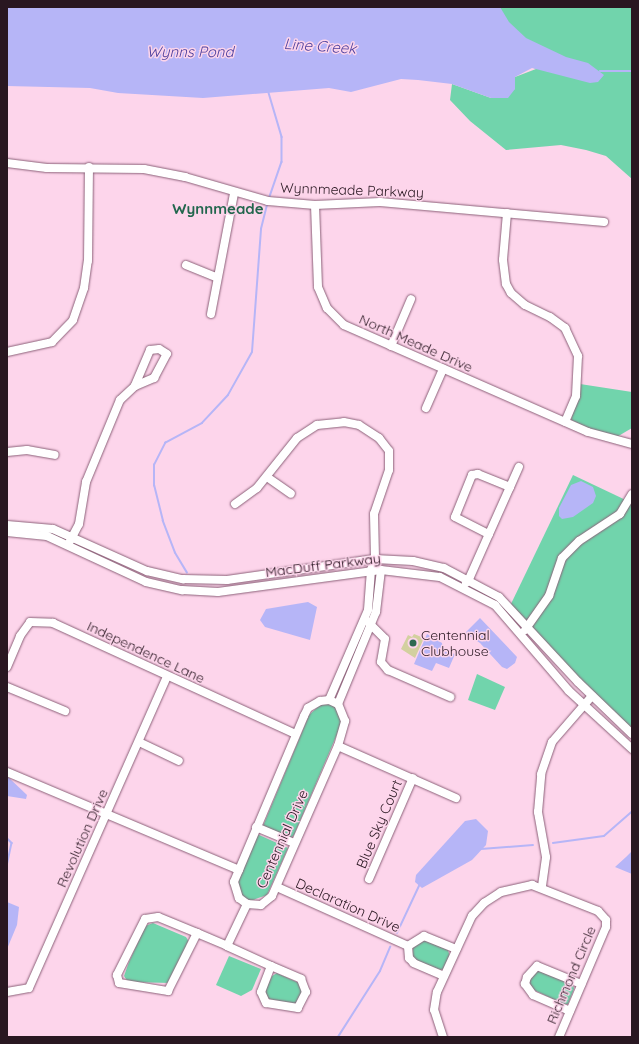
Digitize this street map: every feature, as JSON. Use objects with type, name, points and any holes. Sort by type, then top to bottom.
[{"type":"street","name":"Wynnmeade Parkway","points":[[7,163],[47,168],[89,167],[169,173],[234,193],[268,201],[315,205],[380,202],[507,212],[604,222]]},
{"type":"street","points":[[7,352],[52,342],[73,320],[82,292],[88,261],[89,167]]},
{"type":"street","points":[[211,314],[216,277],[234,193]]},
{"type":"street","name":"North Meade Drive","points":[[315,205],[318,287],[322,300],[344,325],[597,436],[632,444]]},
{"type":"street","points":[[507,212],[503,260],[506,284],[511,294],[525,305],[550,317],[565,328],[578,356],[576,396],[565,422]]},
{"type":"street","points":[[186,265],[216,277]]},
{"type":"street","points":[[391,346],[411,299]]},
{"type":"street","points":[[68,545],[73,537],[83,511],[90,471],[120,400],[135,386],[154,378],[167,354],[159,349],[150,350],[135,386]]},
{"type":"street","points":[[426,408],[443,369]]},
{"type":"street","points":[[235,504],[267,477],[297,438],[317,425],[351,423],[373,433],[389,451],[390,464],[374,514],[375,559],[371,570],[371,596],[368,621],[338,704],[329,700],[368,621],[379,596],[381,570],[375,559]]},
{"type":"street","points":[[7,452],[27,450],[55,455]]},
{"type":"street","points":[[464,588],[519,467]]},
{"type":"street","points":[[489,534],[455,517],[472,475],[478,474],[510,488]]},
{"type":"street","points":[[267,477],[291,494]]},
{"type":"street","points":[[523,634],[527,626],[549,596],[562,558],[579,541],[620,514],[632,494]]},
{"type":"street","name":"MacDuff Parkway","points":[[7,525],[38,525],[73,537],[147,571],[183,579],[227,580],[375,559],[430,564],[469,579],[499,598],[592,696],[632,734]]},
{"type":"street","name":"MacDuff Parkway","points":[[7,532],[38,533],[68,545],[146,582],[182,590],[218,592],[371,570],[426,574],[464,588],[495,605],[523,634],[547,667],[584,706],[632,749]]},
{"type":"street","name":"Independence Lane","points":[[7,667],[24,627],[35,620],[53,623],[167,677],[296,734]]},
{"type":"street","points":[[368,621],[385,639],[381,662],[388,670],[450,697]]},
{"type":"street","name":"Revolution Drive","points":[[7,992],[29,988],[167,677]]},
{"type":"street","points":[[7,687],[66,711]]},
{"type":"street","points":[[542,886],[546,857],[538,812],[541,774],[552,742],[592,696]]},
{"type":"street","name":"Centennial Drive","points":[[329,700],[308,708],[256,827],[234,882],[235,891],[247,904],[261,905],[267,901],[277,887],[294,843],[338,746],[345,721],[338,704]]},
{"type":"street","points":[[139,742],[179,761]]},
{"type":"street","points":[[338,746],[456,798]]},
{"type":"street","points":[[7,772],[239,870]]},
{"type":"street","name":"Blue Sky Court","points":[[369,879],[413,778]]},
{"type":"street","points":[[256,827],[294,843]]},
{"type":"street","name":"Richmond Circle","points":[[443,1037],[434,1010],[444,976],[472,916],[491,897],[520,886],[542,886],[598,911],[606,920],[582,984],[559,1037]]},
{"type":"street","name":"Declaration Drive","points":[[277,887],[408,946]]},
{"type":"street","points":[[227,946],[247,904]]},
{"type":"street","points":[[197,933],[168,992],[119,983],[117,975],[145,919],[158,917],[197,933],[227,946],[271,966],[306,984],[306,992],[298,1008],[266,1003],[261,992],[271,966]]},
{"type":"street","points":[[444,976],[414,963],[408,958],[408,946],[424,936],[456,949]]},
{"type":"street","points":[[570,1010],[532,995],[525,984],[527,977],[537,966],[582,984]]},
{"type":"green space","points":[[381,7],[632,7],[632,179],[606,156],[586,150],[561,145],[506,150],[470,121],[450,100],[452,84],[491,98],[515,89],[515,77],[536,69]]},
{"type":"green space","points":[[580,384],[632,392],[632,428],[615,438],[599,434],[571,420]]},
{"type":"green space","points":[[573,475],[632,503],[632,734],[510,606]]},
{"type":"green space","points":[[477,674],[505,687],[495,710],[468,700]]},
{"type":"green space","points":[[332,703],[340,709],[341,725],[294,835],[291,838],[263,826],[309,715],[321,704]]},
{"type":"green space","points":[[257,834],[288,848],[267,895],[250,901],[240,896],[237,880]]},
{"type":"green space","points":[[153,923],[186,937],[189,942],[171,983],[128,982],[124,976],[129,962],[145,926]]},
{"type":"green space","points":[[424,939],[448,950],[450,957],[444,969],[440,970],[416,961],[412,956],[413,945]]},
{"type":"green space","points":[[229,956],[261,969],[252,990],[241,996],[216,985]]},
{"type":"green space","points":[[537,970],[573,984],[574,989],[568,1004],[563,1004],[530,988],[529,979]]},
{"type":"green space","points":[[277,973],[299,983],[304,992],[296,1005],[269,1001],[264,992],[272,976]]},
{"type":"water","name":"Wynns Pond","points":[[7,7],[500,7],[509,22],[526,38],[566,57],[588,63],[604,75],[598,82],[590,83],[532,68],[515,77],[515,89],[508,98],[491,98],[452,84],[401,79],[351,92],[329,88],[203,98],[118,93],[90,88],[7,86]]},
{"type":"water","points":[[581,481],[593,487],[596,496],[593,503],[573,517],[562,519],[559,516],[559,508],[571,485]]},
{"type":"water","points":[[308,602],[317,607],[310,640],[265,627],[260,620],[266,609]]},
{"type":"water","points":[[480,618],[517,657],[515,663],[507,669],[502,667],[480,643],[465,633]]},
{"type":"water","points":[[427,634],[442,643],[443,651],[455,654],[449,668],[436,663],[432,671],[414,664]]},
{"type":"water","points":[[7,776],[27,795],[26,799],[7,796]]},
{"type":"water","points":[[476,819],[488,831],[486,845],[472,860],[422,888],[415,882],[416,875],[465,821]]},
{"type":"water","points":[[632,851],[632,874],[615,867],[626,857]]},
{"type":"water","points":[[7,902],[19,907],[17,925],[7,949]]},
{"type":"building","name":"Centennial Clubhouse","points":[[414,634],[424,638],[415,658],[401,649],[408,635],[412,637]]},
{"type":"waterway","name":"Line Creek","points":[[600,71],[632,71]]},
{"type":"waterway","points":[[269,93],[282,137],[282,162],[270,196]]},
{"type":"waterway","points":[[187,573],[175,553],[163,521],[154,486],[154,465],[165,443],[202,423],[228,395],[252,352],[261,229],[267,205]]},
{"type":"waterway","points":[[553,843],[604,836],[632,812]]},
{"type":"waterway","points":[[7,838],[12,843],[7,867]]},
{"type":"waterway","points":[[481,849],[533,845]]},
{"type":"waterway","points":[[397,933],[420,884]]},
{"type":"waterway","points":[[338,1037],[380,971],[390,947]]},
{"type":"place","name":"Centennial Clubhouse","points":[[413,643]]},
{"type":"district","name":"Wynnmeade","points":[[218,209]]}]
